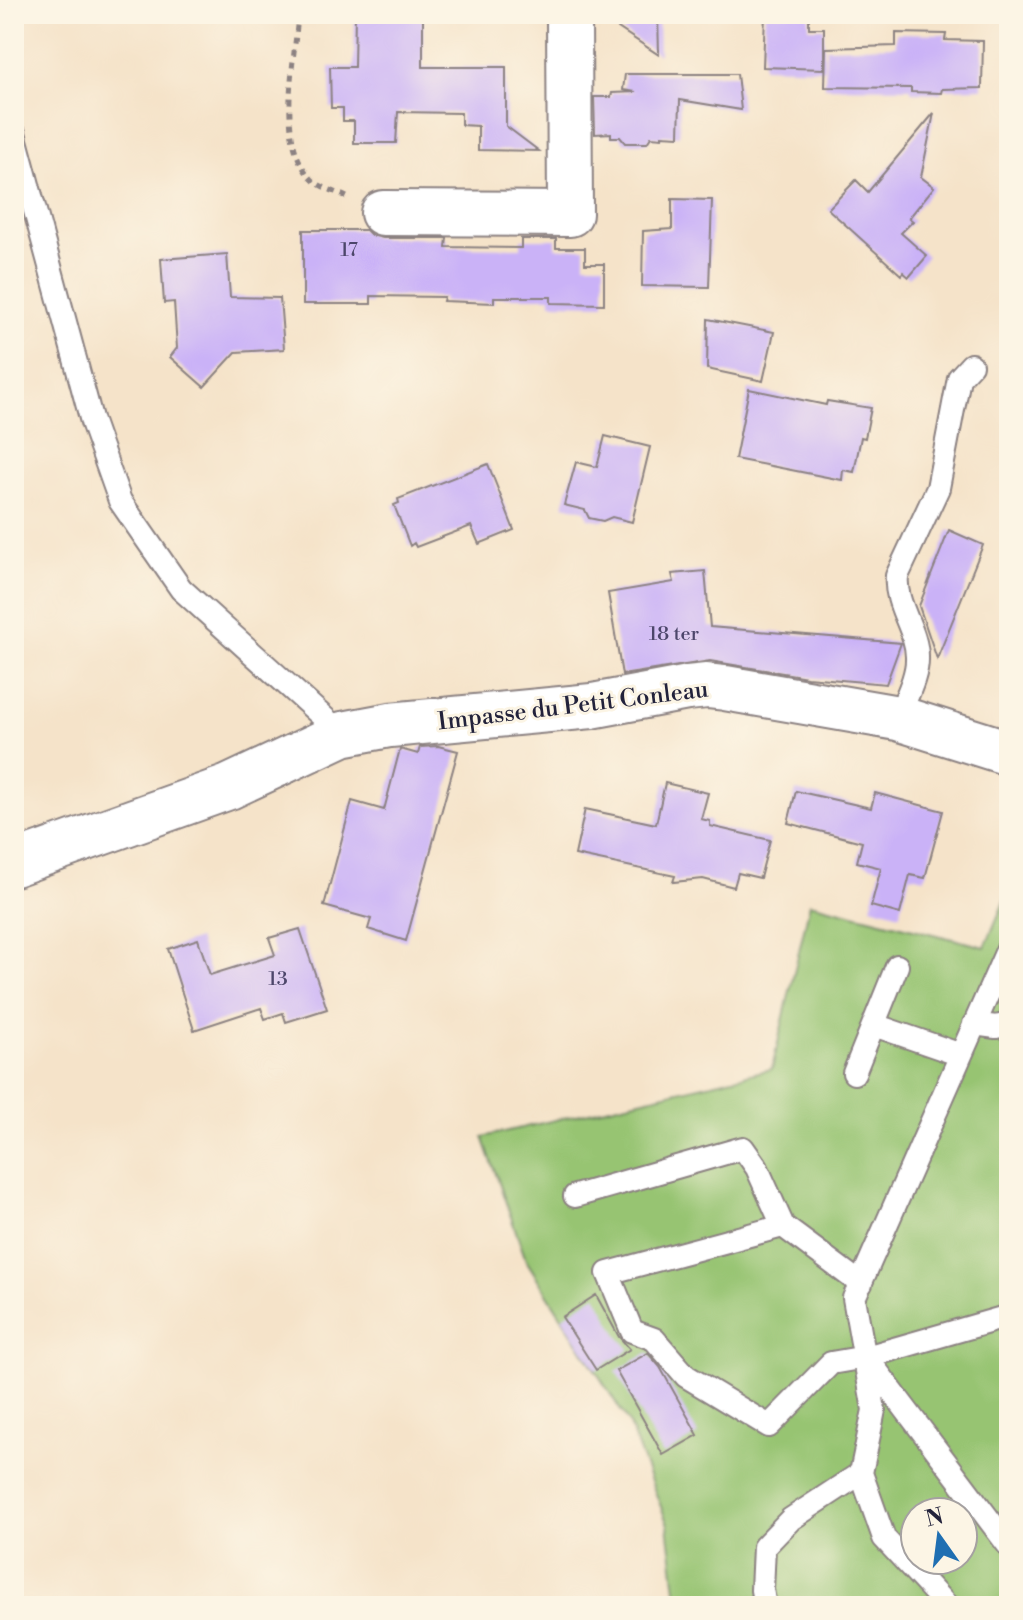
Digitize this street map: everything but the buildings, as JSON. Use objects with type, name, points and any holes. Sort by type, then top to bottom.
[{"type":"street","points":[[383,213],[570,214],[569,14]]},
{"type":"street","name":"Impasse du Petit Conleau","points":[[14,864],[229,787],[342,734],[390,725],[592,706],[707,686],[898,718],[1009,753]]},
{"type":"lane","points":[[14,133],[92,422],[120,501],[181,589],[342,734]]},
{"type":"lane","points":[[898,718],[917,666],[917,652],[896,588],[897,576],[938,488],[959,378],[971,365]]},
{"type":"lane","points":[[947,1606],[884,1538],[861,1473],[874,1410],[854,1298],[1009,946]]},
{"type":"lane","points":[[854,1073],[897,966]]},
{"type":"lane","points":[[974,1024],[996,1027],[1009,1024]]},
{"type":"lane","points":[[874,1025],[961,1055]]},
{"type":"lane","points":[[575,1196],[743,1148],[757,1168],[783,1226],[861,1284]]},
{"type":"lane","points":[[783,1226],[608,1273],[632,1331],[654,1339],[686,1376],[769,1426],[831,1363],[866,1357],[1009,1316]]},
{"type":"lane","points":[[866,1357],[1009,1546]]},
{"type":"lane","points":[[778,1606],[764,1598],[764,1547],[791,1519],[861,1473]]},
{"type":"path","points":[[298,14],[290,107],[294,153],[314,182],[383,213]]},
{"type":"green space","points":[[1009,890],[1009,1606],[678,1606],[668,1525],[628,1422],[526,1260],[483,1137],[772,1069],[810,903],[985,947]]}]
